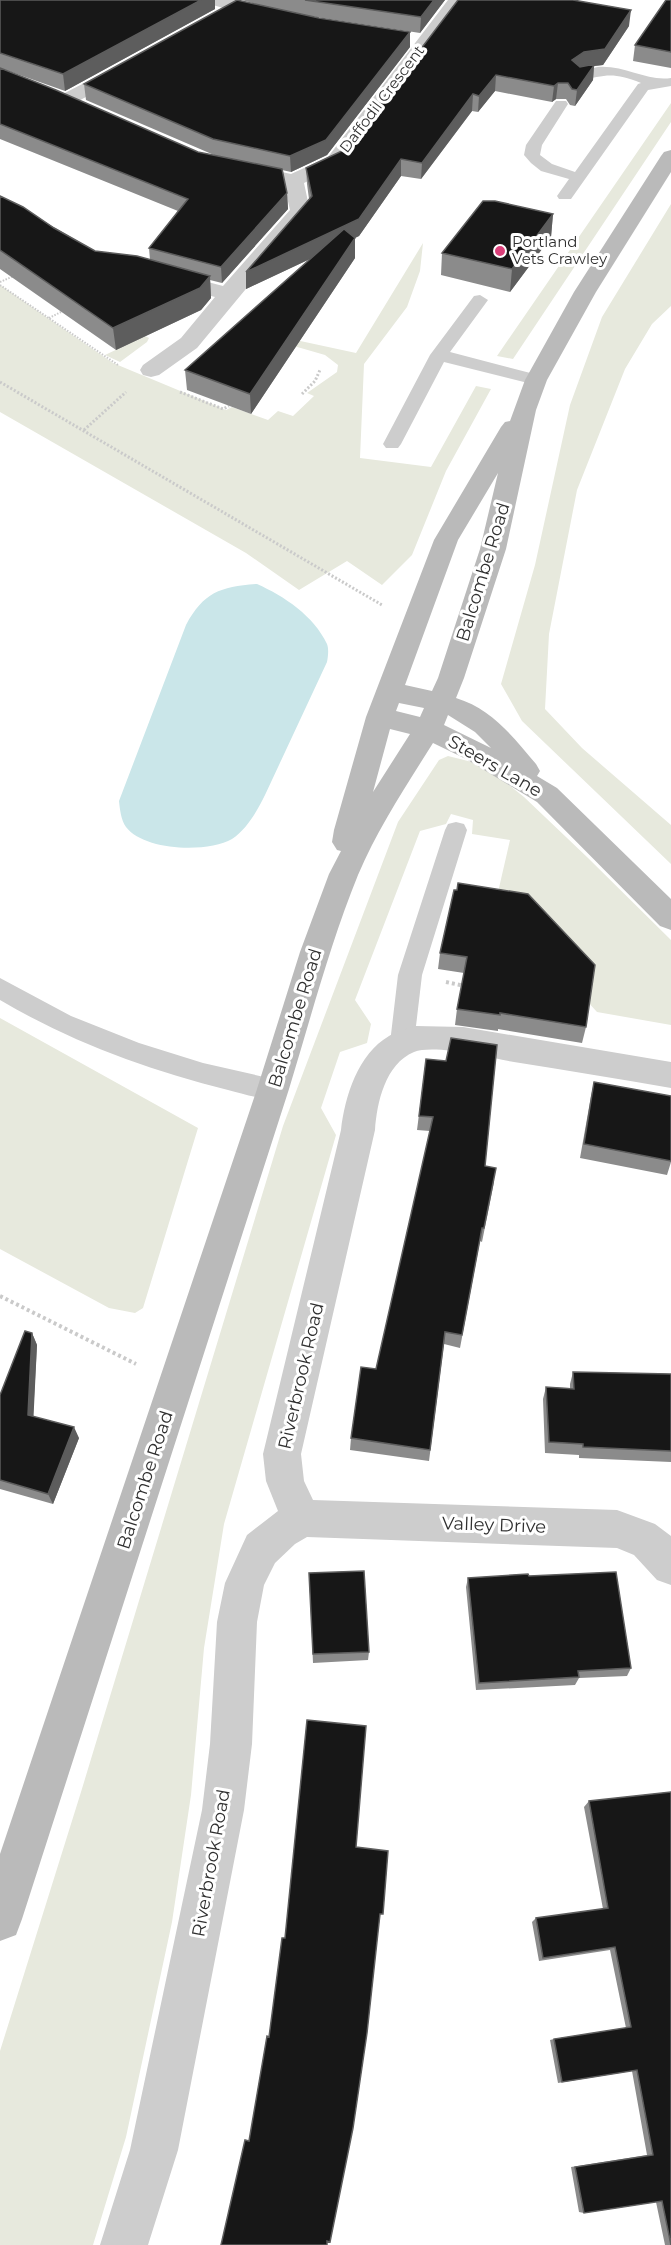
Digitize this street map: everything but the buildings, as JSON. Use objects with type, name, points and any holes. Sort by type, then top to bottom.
[{"type":"main road","name":"Balcombe Road","points":[[0,1918],[177,1384],[315,952],[344,874],[377,808],[428,729],[441,702],[493,549],[506,499],[524,410],[536,380],[585,292],[671,156]]},
{"type":"main road","points":[[344,874],[348,830],[384,704],[404,646],[446,540],[524,410]]},
{"type":"main road","points":[[384,704],[441,702],[463,711],[486,726],[547,795]]},
{"type":"main road","name":"Steers Lane","points":[[384,704],[428,729],[476,752],[547,795],[671,918]]},
{"type":"street","points":[[214,0],[286,20]]},
{"type":"street","name":"Daffodil Crescent","points":[[293,180],[335,161],[457,0]]},
{"type":"street","points":[[214,19],[235,7]]},
{"type":"street","points":[[404,38],[426,41]]},
{"type":"street","points":[[66,100],[141,59]]},
{"type":"street","points":[[47,93],[85,109]]},
{"type":"street","points":[[148,373],[189,344],[228,294],[300,211],[293,180],[218,164]]},
{"type":"street","points":[[143,271],[228,294]]},
{"type":"street","points":[[402,1043],[417,1039],[463,1040],[671,1075]]},
{"type":"street","name":"Riverbrook Road","points":[[124,2245],[156,2139],[223,1810],[231,1744],[237,1622],[245,1583],[261,1549],[281,1531],[303,1518],[290,1498],[282,1477],[282,1454],[358,1130],[359,1112],[378,1065],[402,1043]]},
{"type":"street","name":"Valley Drive","points":[[303,1518],[617,1528],[641,1535],[662,1553],[671,1566]]},
{"type":"lane","points":[[579,77],[602,70],[616,71],[654,84]]},
{"type":"lane","points":[[565,196],[643,87],[671,82]]},
{"type":"lane","points":[[561,104],[534,145],[532,155],[536,162],[550,169],[578,177]]},
{"type":"lane","points":[[392,444],[439,354],[480,300]]},
{"type":"lane","points":[[439,354],[536,380]]},
{"type":"lane","points":[[402,1043],[410,975],[456,830]]},
{"type":"lane","points":[[0,988],[52,1018],[86,1033],[238,1082],[273,1089]]},
{"type":"path","points":[[19,274],[0,284],[112,363],[148,373],[223,409],[229,406]]},
{"type":"path","points":[[49,318],[61,312]]},
{"type":"path","points":[[302,394],[315,381],[320,370]]},
{"type":"path","points":[[84,430],[148,373]]},
{"type":"path","points":[[0,382],[391,610],[381,643],[404,646]]},
{"type":"path","points":[[0,1296],[177,1384]]},
{"type":"shaded area","points":[[671,103],[671,122],[513,359],[497,356]]},
{"type":"shaded area","points":[[671,204],[671,306],[652,324],[625,369],[577,490],[549,634],[545,709],[582,748],[671,825],[671,864],[522,721],[501,684],[535,565],[570,405],[602,317]]},
{"type":"shaded area","points":[[423,243],[420,271],[407,307],[364,364],[360,458],[431,467],[476,386],[491,389],[446,471],[412,555],[382,585],[347,561],[299,590],[246,553],[0,412],[0,285],[113,363],[226,410],[232,407],[268,420],[278,411],[293,416],[314,396],[307,393],[337,372],[338,365],[325,355],[252,334],[254,331],[356,353]]},
{"type":"shaded area","points":[[145,336],[149,338],[147,342],[120,362],[105,355]]},
{"type":"shaded area","points":[[448,756],[472,762],[495,774],[524,797],[671,940],[671,1025],[597,1012],[496,901],[510,840],[472,834],[473,820],[451,814],[446,824],[420,831],[355,1000],[371,1024],[367,1043],[340,1052],[321,1108],[336,1135],[224,1524],[204,1648],[191,1795],[172,1922],[126,2137],[93,2245],[0,2245],[0,2051],[283,1126],[398,822],[439,760]]},
{"type":"shaded area","points":[[0,1018],[198,1128],[143,1308],[135,1313],[109,1308],[0,1249]]},
{"type":"water","points":[[257,584],[288,601],[314,624],[327,644],[327,662],[265,795],[242,830],[232,839],[193,848],[161,845],[147,841],[126,827],[119,801],[186,625],[199,605],[214,593],[233,587]]},
{"type":"place","name":"Portland Vets Crawley","points":[[500,251]]}]
